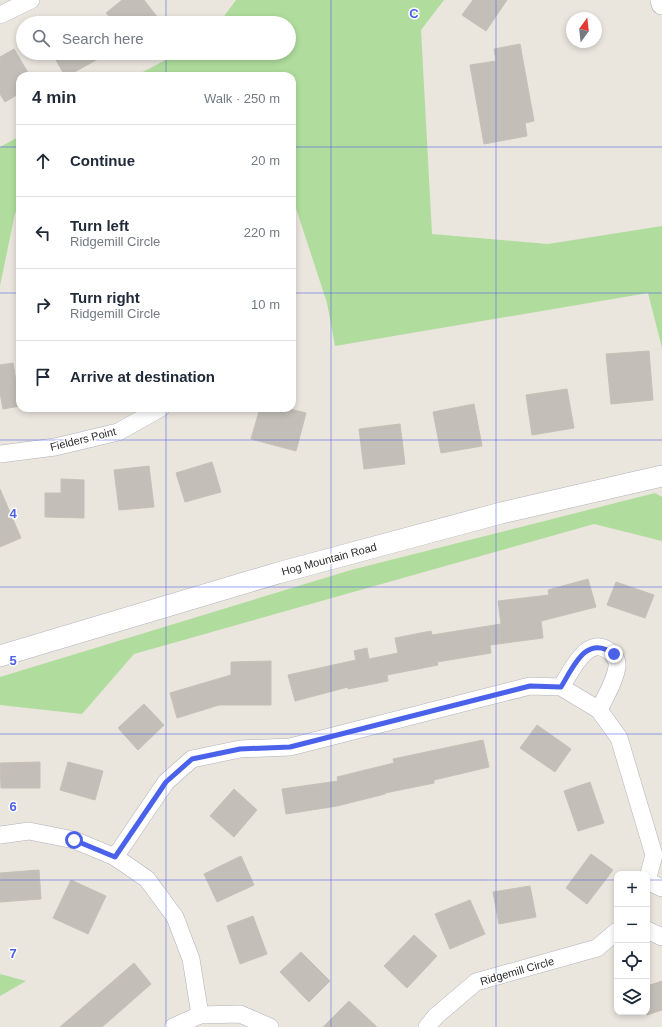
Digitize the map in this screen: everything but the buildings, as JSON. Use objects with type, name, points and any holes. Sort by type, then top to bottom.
[{"type":"street","points":[[0,15],[30,0]]},
{"type":"street","points":[[661,0],[662,4]]},
{"type":"street","name":"Fielders Point","points":[[0,454],[55,448],[118,432],[154,412]]},
{"type":"street","name":"Hog Mountain Road","points":[[0,656],[294,568],[501,513],[662,476]]},
{"type":"street","points":[[561,687],[586,650],[595,647],[605,648],[614,654],[618,665],[616,675],[599,710]]},
{"type":"street","points":[[115,857],[166,782],[192,759],[240,749],[290,747],[530,686],[561,687],[599,710],[619,738],[654,855],[650,871]]},
{"type":"street","points":[[0,835],[29,831],[74,840],[115,857],[148,879],[175,917],[191,959],[200,1016]]},
{"type":"street","points":[[650,882],[662,888]]},
{"type":"street","points":[[650,931],[662,937]]},
{"type":"street","name":"Ridgemill Circle","points":[[427,1027],[436,1016],[476,982],[597,948],[614,934]]},
{"type":"street","points":[[173,1027],[200,1016],[240,1014],[270,1027]]},
{"type":"green space","points":[[236,0],[444,0],[421,30],[432,234],[548,244],[662,226],[662,348],[648,293],[335,346],[327,303],[296,208],[296,72],[143,72],[166,60],[296,60],[296,16],[224,16]]},
{"type":"green space","points":[[16,138],[16,212],[0,286],[0,147]]},
{"type":"green space","points":[[655,493],[662,497],[662,541],[594,524],[134,654],[82,714],[0,705],[0,677],[351,570]]},
{"type":"green space","points":[[0,974],[26,981],[0,996]]},
{"type":"route","points":[[74,840],[115,857],[166,782],[192,759],[240,749],[290,747],[530,686],[561,687],[586,650],[595,647],[605,648],[614,654]]}]
